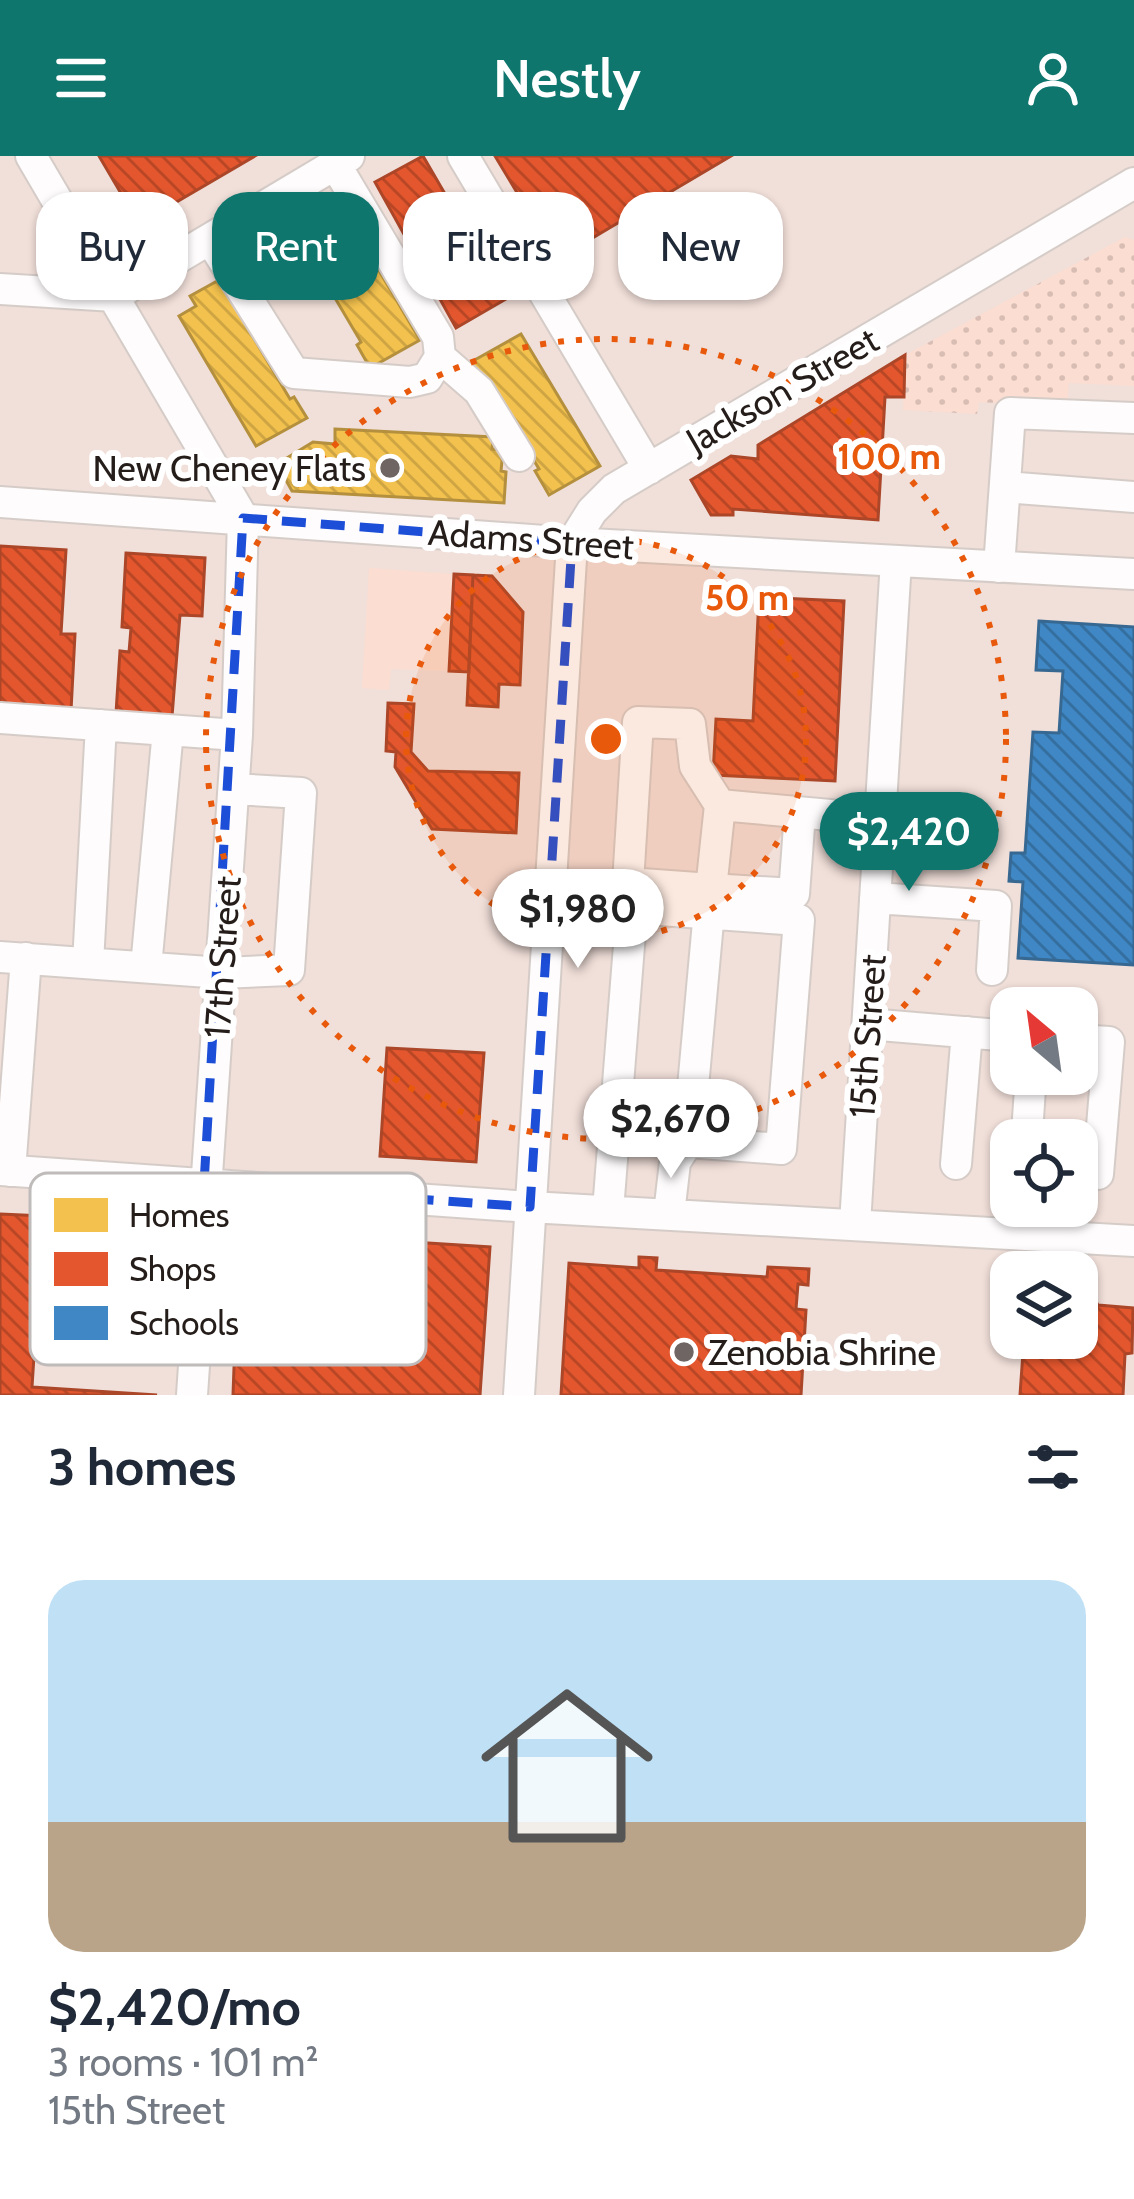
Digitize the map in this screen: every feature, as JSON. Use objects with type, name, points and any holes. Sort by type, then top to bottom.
[{"type":"street","points":[[31,156],[52,192]]},
{"type":"street","points":[[463,156],[649,469]]},
{"type":"street","points":[[188,252],[342,160],[438,338],[440,357],[433,373],[417,382],[293,373],[210,239]]},
{"type":"street","name":"Jackson Street","points":[[572,543],[592,511],[614,489],[1134,183]]},
{"type":"street","points":[[0,289],[36,291]]},
{"type":"street","points":[[116,300],[243,518]]},
{"type":"street","points":[[440,357],[479,391],[519,456]]},
{"type":"street","points":[[999,567],[1010,413],[1134,418]]},
{"type":"street","points":[[1005,487],[1134,496]]},
{"type":"street","name":"Adams Street","points":[[0,502],[572,543],[1134,574]]},
{"type":"street","name":"17th Street","points":[[205,1173],[234,789],[243,518]]},
{"type":"street","points":[[519,1395],[572,543]]},
{"type":"street","name":"15th Street","points":[[855,1224],[896,561]]},
{"type":"street","points":[[0,718],[237,735]]},
{"type":"street","points":[[668,1214],[675,1162],[688,1142],[710,901],[720,805],[700,780],[689,724],[638,722],[628,884],[710,901],[799,920],[781,1149],[688,1142]]},
{"type":"street","points":[[88,963],[101,725]]},
{"type":"street","points":[[146,967],[168,730]]},
{"type":"street","points":[[36,1173],[5,1171],[13,958],[222,973],[290,970],[301,793],[234,789]]},
{"type":"street","points":[[608,1210],[632,908],[794,894],[815,814],[720,805]]},
{"type":"street","points":[[875,898],[996,906],[992,970]]},
{"type":"street","points":[[868,1024],[990,1034]]},
{"type":"street","points":[[956,1164],[967,1032]]},
{"type":"street","points":[[1098,1041],[1109,1042],[1098,1174]]},
{"type":"street","points":[[426,1200],[855,1224],[990,1221]]},
{"type":"street","points":[[1062,1227],[1134,1240]]},
{"type":"street","name":"17th Street","points":[[192,1395],[194,1365]]},
{"type":"highlighted area","points":[[243,518],[572,543],[530,1207],[204,1184]]},
{"type":"shaded area","points":[[0,156],[1134,156],[1134,1395],[0,1395]]},
{"type":"shaded area","points":[[1125,237],[1134,240],[1134,386],[1069,383],[1067,407],[979,402],[977,414],[903,410],[905,355]]},
{"type":"shaded area","points":[[369,568],[454,574],[449,671],[391,669],[389,690],[362,688]]},
{"type":"building: Homes","points":[[379,271],[420,340],[370,368],[357,345],[361,342],[336,300],[379,300]]},
{"type":"building: Homes","points":[[212,284],[212,300],[231,300],[290,399],[294,397],[307,418],[256,446],[179,316],[196,306],[190,296]]},
{"type":"building: Homes","points":[[521,334],[600,466],[549,495],[535,471],[539,469],[471,362]]},
{"type":"building: Homes","name":"New Cheney Flats","points":[[335,429],[493,437],[492,449],[503,451],[504,503],[292,491],[277,464],[313,442],[335,444]]},
{"type":"building: Shops","points":[[99,156],[255,156],[188,195],[120,192]]},
{"type":"building: Shops","points":[[423,156],[444,192],[403,192],[403,232],[375,182]]},
{"type":"building: Shops","points":[[495,156],[731,156],[670,192],[618,192],[618,223],[594,237],[594,192],[517,192]]},
{"type":"building: Shops","points":[[440,300],[504,300],[456,328]]},
{"type":"building: Shops","points":[[905,355],[904,397],[885,397],[878,520],[733,509],[733,515],[711,515],[691,480],[731,456],[758,459],[758,445]]},
{"type":"building: Shops","points":[[0,546],[66,550],[61,634],[75,634],[71,711],[0,707]]},
{"type":"building: Shops","points":[[126,553],[205,558],[202,616],[180,615],[172,717],[116,713],[120,651],[129,652],[131,628],[122,627]]},
{"type":"building: Shops","points":[[454,574],[473,575],[469,672],[449,671]]},
{"type":"building: Shops","points":[[473,575],[492,576],[523,612],[520,685],[499,684],[498,707],[467,705]]},
{"type":"building: Shops","points":[[759,597],[844,601],[835,781],[713,775],[716,719],[753,721]]},
{"type":"building: Shops","points":[[388,703],[414,704],[411,752],[428,771],[519,773],[516,833],[432,829],[395,767],[396,752],[386,751]]},
{"type":"building: Shops","points":[[387,1048],[484,1053],[476,1162],[380,1156]]},
{"type":"building: Shops","points":[[0,1214],[30,1215],[32,1387],[157,1395],[0,1395]]},
{"type":"building: Shops","points":[[426,1243],[490,1247],[480,1395],[233,1395],[234,1365],[426,1365]]},
{"type":"building: Shops","name":"Zenobia Shrine","points":[[639,1257],[657,1258],[656,1270],[767,1277],[768,1267],[809,1269],[808,1285],[798,1284],[796,1309],[806,1310],[801,1395],[561,1395],[569,1263],[639,1268]]},
{"type":"building: Shops","points":[[1098,1305],[1133,1308],[1132,1353],[1125,1354],[1123,1395],[1020,1395],[1023,1359],[1098,1359]]},
{"type":"building: Schools","points":[[1039,621],[1134,627],[1134,965],[1018,958],[1023,882],[1009,881],[1011,853],[1025,853],[1033,732],[1059,733],[1063,671],[1036,670]]},
{"type":"place","name":"New Cheney Flats","points":[[390,468]]},
{"type":"place","name":"Zenobia Shrine","points":[[684,1352]]}]
